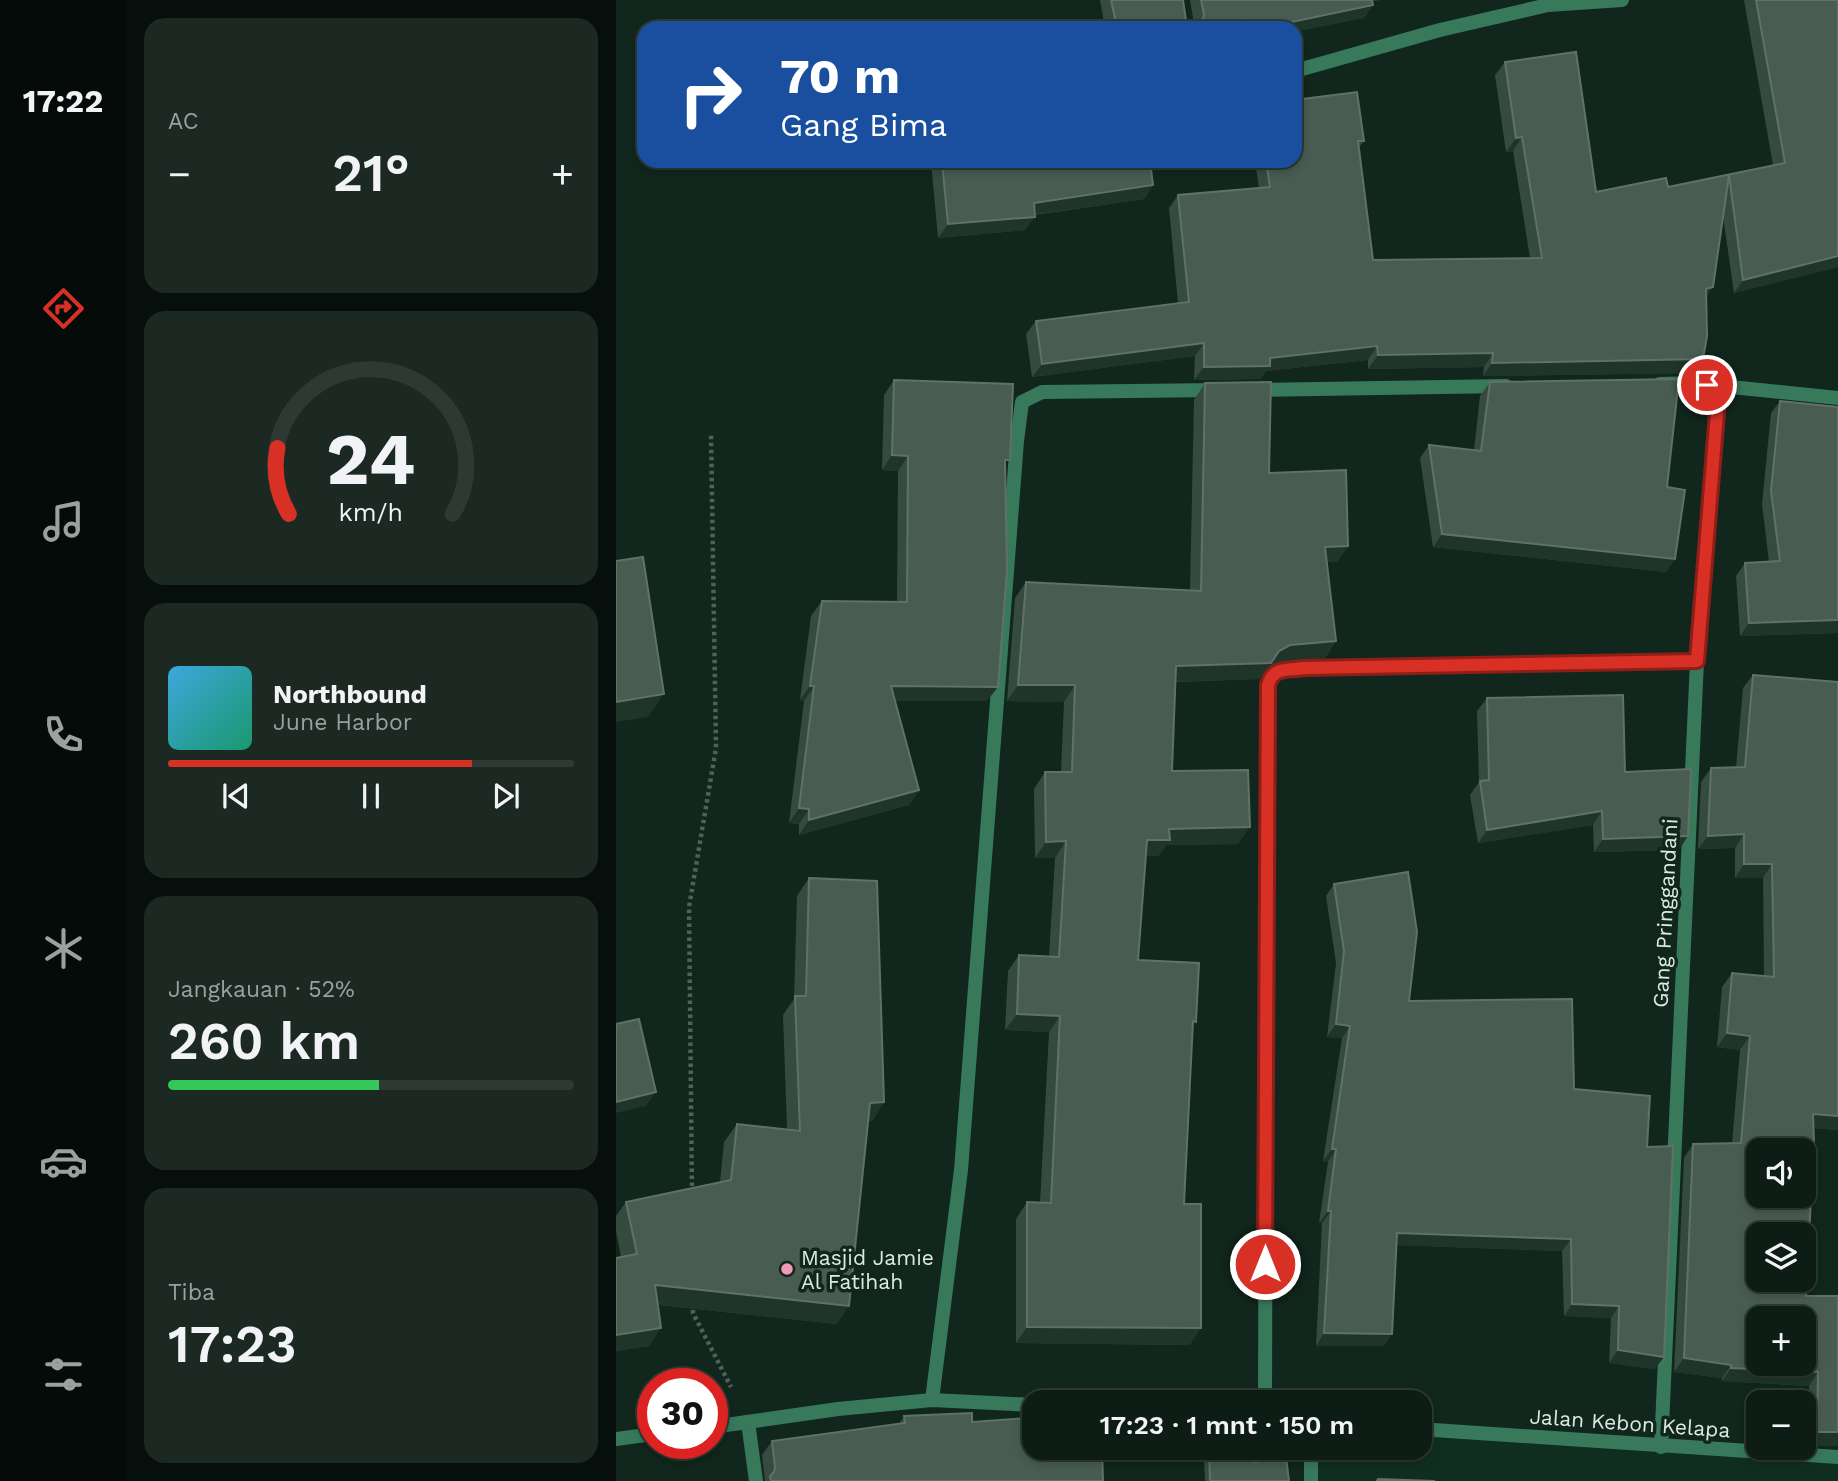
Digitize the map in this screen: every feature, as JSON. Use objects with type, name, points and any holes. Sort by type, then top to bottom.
[{"type":"street","points":[[1302,69],[1440,30],[1548,5],[1622,0]]},
{"type":"street","points":[[1651,384],[1707,385],[1838,398]]},
{"type":"street","name":"Gang Pringgandani","points":[[1661,1447],[1697,661],[1718,400],[1707,385]]},
{"type":"street","points":[[932,1400],[961,1170],[1021,402],[1042,393],[1526,386]]},
{"type":"street","points":[[1265,1390],[1267,699],[1271,676],[1275,672],[1304,668],[1697,661]]},
{"type":"street","points":[[728,1425],[838,1409],[932,1400],[1022,1404]]},
{"type":"street","points":[[748,1422],[756,1481]]},
{"type":"street","name":"Jalan Kebon Kelapa","points":[[1432,1430],[1838,1457]]},
{"type":"street","points":[[616,1439],[637,1436]]},
{"type":"street","points":[[1311,1460],[1311,1481]]},
{"type":"path","points":[[692,1205],[689,907],[716,748],[711,433]]},
{"type":"path","points":[[693,1300],[693,1313],[748,1422]]},
{"type":"shaded area","points":[[1432,1430],[1746,1450],[1746,1460],[1816,1460],[1816,1455],[1838,1456],[1838,1481],[1312,1481],[1312,1460],[1432,1460]]},
{"type":"building","points":[[1111,0],[1183,0],[1187,21],[1116,21]]},
{"type":"building","points":[[1201,0],[1372,0],[1373,5],[1296,21],[1201,21],[1204,14]]},
{"type":"building","points":[[1756,0],[1838,0],[1838,256],[1743,280],[1729,175],[1713,287],[1706,289],[1707,336],[1703,359],[1492,363],[1493,353],[1378,355],[1377,346],[1270,358],[1270,366],[1204,367],[1204,343],[1042,364],[1036,321],[1189,302],[1178,195],[1270,187],[1267,168],[1302,168],[1302,99],[1357,92],[1364,141],[1358,141],[1373,260],[1542,258],[1522,137],[1516,138],[1505,62],[1576,52],[1596,192],[1666,178],[1668,187],[1785,163]]},
{"type":"building","points":[[943,168],[1151,168],[1153,185],[1034,203],[1035,217],[948,224]]},
{"type":"building","points":[[1679,379],[1667,487],[1685,490],[1675,559],[1442,534],[1429,445],[1481,451],[1490,382]]},
{"type":"building","points":[[894,380],[1013,384],[1010,460],[1005,460],[1007,571],[998,687],[891,686],[919,790],[809,820],[809,809],[799,808],[814,686],[810,686],[822,601],[907,602],[908,456],[892,455]]},
{"type":"building","points":[[1271,382],[1269,473],[1346,470],[1348,546],[1325,547],[1336,641],[1290,645],[1279,651],[1271,663],[1176,666],[1172,771],[1248,770],[1250,827],[1169,829],[1170,840],[1147,840],[1138,960],[1199,963],[1196,1022],[1193,1021],[1184,1204],[1201,1204],[1201,1328],[1027,1327],[1027,1202],[1051,1203],[1060,1016],[1017,1014],[1019,955],[1059,957],[1066,841],[1046,842],[1045,772],[1072,772],[1075,685],[1018,685],[1026,582],[1201,591],[1205,383]]},
{"type":"building","points":[[1780,401],[1838,407],[1838,620],[1749,623],[1745,563],[1780,561],[1771,491]]},
{"type":"building","points":[[643,557],[664,694],[616,702],[616,561]]},
{"type":"building","points":[[1753,675],[1838,682],[1838,1116],[1813,1114],[1814,1138],[1746,1138],[1746,1208],[1810,1208],[1810,1222],[1746,1222],[1746,1292],[1806,1292],[1806,1296],[1838,1296],[1838,1432],[1817,1432],[1816,1306],[1746,1306],[1746,1369],[1684,1358],[1693,1144],[1741,1143],[1750,1036],[1727,1033],[1732,973],[1774,977],[1772,864],[1744,864],[1744,834],[1708,836],[1711,768],[1745,767]]},
{"type":"building","points":[[1623,695],[1625,772],[1691,769],[1688,836],[1603,839],[1602,811],[1487,830],[1480,781],[1489,780],[1487,698]]},
{"type":"building","points":[[1408,872],[1417,932],[1409,1001],[1572,999],[1574,1089],[1650,1096],[1647,1147],[1673,1146],[1664,1357],[1618,1350],[1619,1306],[1572,1304],[1571,1239],[1397,1233],[1392,1334],[1324,1333],[1331,1211],[1328,1211],[1336,1149],[1332,1149],[1350,1026],[1336,1024],[1344,951],[1334,884]]},
{"type":"building","points":[[809,878],[877,881],[884,1102],[870,1103],[849,1306],[655,1285],[661,1328],[616,1335],[616,1258],[637,1254],[626,1202],[731,1180],[737,1124],[800,1131],[795,996],[806,996]]},
{"type":"building","points":[[639,1019],[656,1092],[616,1102],[616,1024]]},
{"type":"building","points":[[972,1413],[972,1422],[1022,1418],[1022,1460],[1102,1460],[1103,1481],[771,1481],[770,1476],[775,1467],[772,1441],[905,1423],[904,1416]]},
{"type":"building","points":[[1209,1460],[1286,1460],[1289,1481],[1210,1481]]},
{"type":"building","points":[[1378,1479],[1435,1481],[1377,1481]]},
{"type":"place","name":"Masjid Jamie Al Fatihah","points":[[787,1269]]},
{"type":"route","points":[[1265,1264],[1268,685],[1271,676],[1275,672],[1304,668],[1697,661],[1718,400],[1707,385]]}]
